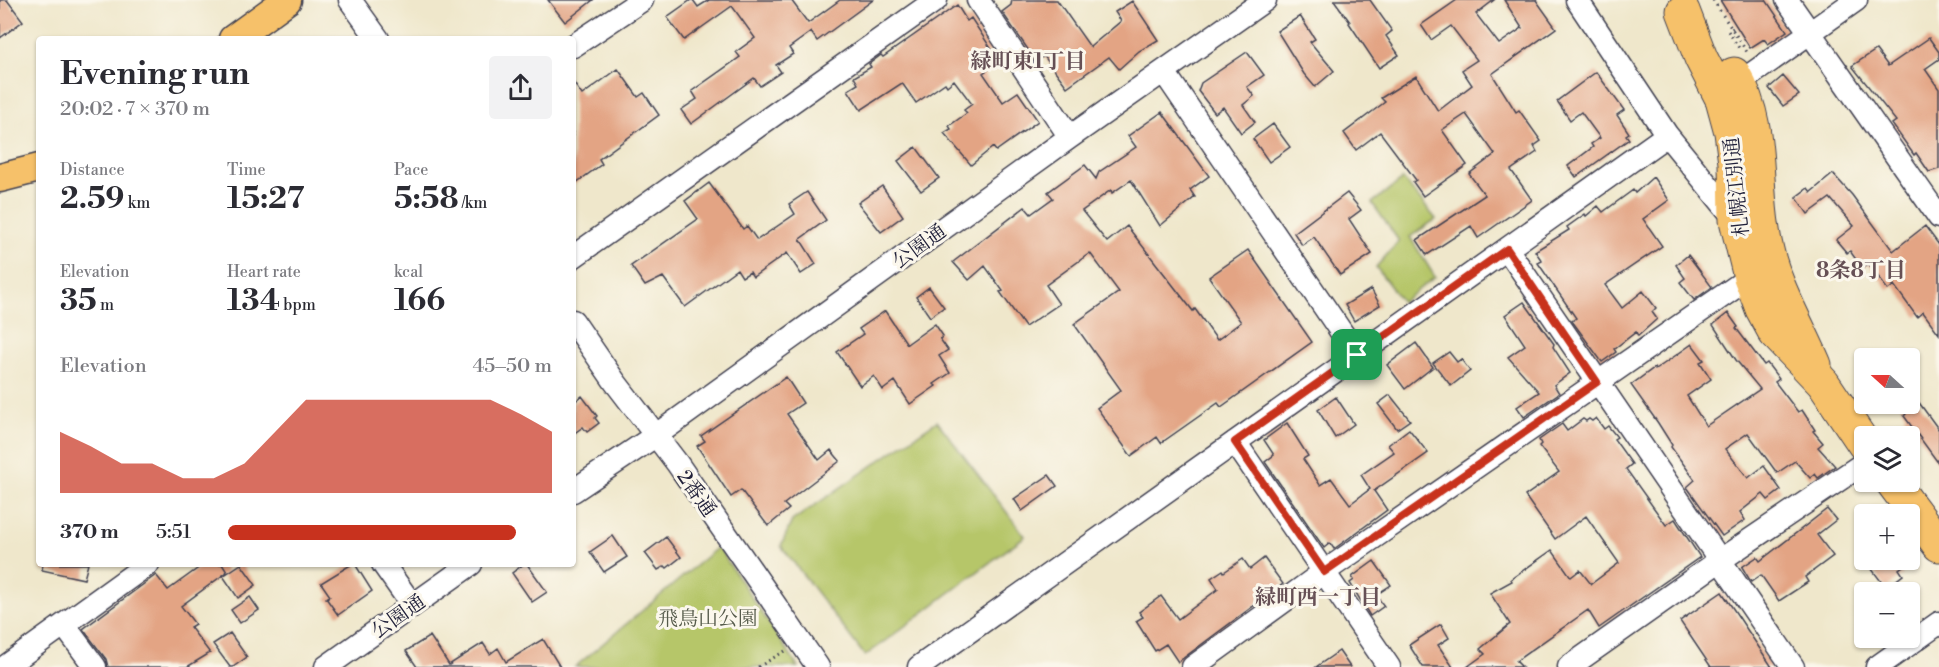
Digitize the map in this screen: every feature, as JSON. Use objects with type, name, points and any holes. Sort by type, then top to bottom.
[{"type":"highway","name":"札幌江別通","points":[[1679,5],[1744,68],[1757,146],[1765,244],[1774,276],[1823,383],[1854,429]]},
{"type":"highway","name":"札幌江別通","points":[[1679,5],[1701,58],[1722,99],[1731,132],[1735,163],[1736,220],[1750,277],[1762,309],[1775,333],[1823,383]]},
{"type":"highway","points":[[1899,492],[1939,545]]},
{"type":"main road","points":[[237,36],[287,0]]},
{"type":"main road","points":[[0,178],[36,169]]},
{"type":"street","points":[[350,0],[376,36]]},
{"type":"street","points":[[576,44],[642,0]]},
{"type":"street","points":[[576,255],[936,0]]},
{"type":"street","points":[[978,0],[1070,137]]},
{"type":"street","name":"公園通","points":[[576,489],[655,436],[1070,137],[1265,0]]},
{"type":"street","points":[[1577,0],[1667,135],[1736,220]]},
{"type":"street","points":[[1787,0],[1939,217]]},
{"type":"street","points":[[1744,68],[1810,33],[1856,0]]},
{"type":"street","points":[[1164,72],[1357,355]]},
{"type":"street","points":[[919,667],[1667,135]]},
{"type":"street","points":[[1507,249],[1793,667]]},
{"type":"street","points":[[1192,667],[1324,572],[1750,277]]},
{"type":"street","name":"2番通","points":[[576,325],[818,667]]},
{"type":"street","points":[[1235,442],[1389,667]]},
{"type":"street","points":[[1569,667],[1854,470]]},
{"type":"street","points":[[5,667],[144,567]]},
{"type":"street","points":[[384,567],[412,606]]},
{"type":"street","name":"公園通","points":[[326,667],[467,567]]},
{"type":"street","points":[[1877,667],[1939,623]]},
{"type":"street","points":[[64,625],[96,667]]},
{"type":"path","points":[[1713,0],[1733,28],[1744,68]]},
{"type":"path","points":[[1733,28],[1728,31],[1739,48]]},
{"type":"path","points":[[758,667],[801,642]]},
{"type":"green space","points":[[1403,179],[1436,219],[1410,237],[1435,277],[1402,302],[1376,267],[1399,241],[1372,203]]},
{"type":"green space","points":[[937,421],[1025,536],[865,656],[781,546],[792,521]]},
{"type":"green space","name":"飛鳥山公園","points":[[718,547],[798,667],[575,667]]},
{"type":"building","points":[[0,0],[7,0],[23,21],[0,38]]},
{"type":"building","points":[[548,0],[593,0],[565,22]]},
{"type":"building","points":[[691,0],[698,7],[709,0],[791,0],[808,23],[840,0],[873,0],[817,41],[811,32],[789,48],[793,54],[776,65],[781,72],[760,86],[754,78],[691,124],[681,110],[697,99],[692,91],[740,57],[736,52],[755,38],[732,6],[684,40],[667,17]]},
{"type":"building","points":[[1012,0],[1057,0],[1090,47],[1121,21],[1115,12],[1132,1],[1158,40],[1139,51],[1119,69],[1109,57],[1067,87],[1044,56],[1036,61],[1002,12],[1011,5]]},
{"type":"building","points":[[1334,0],[1370,0],[1392,31],[1386,36],[1399,55],[1379,68]]},
{"type":"building","points":[[1457,0],[1494,0],[1476,14],[1499,44],[1522,28],[1504,0],[1536,0],[1556,28],[1492,74],[1516,112],[1519,110],[1541,141],[1534,146],[1537,152],[1511,170],[1532,200],[1478,238],[1471,226],[1427,255],[1417,240],[1485,195],[1469,174],[1495,154],[1466,114],[1442,130],[1467,165],[1423,196],[1413,182],[1416,180],[1380,132],[1356,150],[1344,133],[1385,102],[1381,98],[1416,76],[1438,111],[1472,85],[1462,70],[1477,60],[1451,26],[1431,40],[1421,25]]},
{"type":"building","points":[[1720,0],[1766,0],[1787,31],[1768,44],[1764,39],[1750,48]]},
{"type":"building","points":[[957,5],[967,21],[971,18],[992,50],[984,55],[992,67],[983,73],[1003,102],[1018,92],[1038,121],[996,151],[993,147],[971,165],[944,133],[951,129],[949,126],[967,113],[964,110],[972,104],[954,80],[947,86],[945,83],[916,103],[902,83],[861,110],[848,90],[858,84],[854,77],[871,67],[869,64],[881,55],[883,57]]},
{"type":"building","points":[[1300,16],[1315,39],[1310,42],[1334,71],[1315,87],[1304,74],[1277,31]]},
{"type":"building","points":[[1929,38],[1939,52],[1939,59],[1925,69],[1939,89],[1939,169],[1929,172],[1892,124],[1896,121],[1852,66],[1876,50],[1888,66]]},
{"type":"building","points":[[1247,52],[1264,75],[1247,87],[1254,96],[1243,105],[1255,122],[1241,133],[1223,107],[1215,113],[1198,91],[1201,83]]},
{"type":"building","points":[[618,69],[638,97],[644,93],[659,115],[599,159],[602,164],[576,183],[576,86],[582,95]]},
{"type":"building","points":[[1596,72],[1624,110],[1617,115],[1629,133],[1626,135],[1629,139],[1576,177],[1568,166],[1593,147],[1591,144],[1600,138],[1581,112],[1570,120],[1557,101]]},
{"type":"building","points":[[1783,76],[1799,95],[1783,106],[1769,88]]},
{"type":"building","points":[[1162,112],[1209,176],[1190,190],[1195,197],[1160,226],[1131,180],[1112,193],[1111,190],[1082,211],[1107,242],[1127,226],[1193,311],[1195,309],[1217,340],[1241,322],[1209,277],[1248,250],[1312,342],[1221,407],[1218,403],[1161,443],[1157,437],[1131,456],[1097,408],[1121,390],[1074,324],[1119,292],[1090,253],[1046,285],[1059,304],[1025,327],[985,266],[969,280],[953,262],[1025,207],[1031,214],[1053,198],[1048,192],[1085,165],[1096,179],[1099,172],[1136,147],[1128,136]]},
{"type":"building","points":[[1273,124],[1290,147],[1269,162],[1253,139]]},
{"type":"building","points":[[916,147],[939,178],[921,191],[898,161]]},
{"type":"building","points":[[1833,174],[1852,195],[1893,251],[1925,226],[1939,245],[1939,334],[1923,312],[1917,317],[1894,285],[1888,290],[1868,263],[1862,268],[1850,251],[1847,253],[1836,240],[1854,226],[1830,198],[1808,214],[1796,197],[1808,188],[1811,192]]},
{"type":"building","points":[[1653,177],[1669,200],[1643,219],[1662,246],[1605,285],[1622,308],[1643,291],[1656,308],[1652,312],[1657,319],[1638,336],[1636,332],[1614,349],[1616,352],[1602,362],[1572,321],[1576,318],[1538,263],[1542,261],[1535,251],[1569,230],[1567,227],[1585,214],[1586,216],[1598,206],[1603,212],[1633,190],[1635,193]]},
{"type":"building","points":[[709,183],[743,229],[747,226],[757,240],[795,214],[789,204],[807,192],[826,220],[800,239],[816,264],[801,274],[787,253],[753,277],[750,272],[742,277],[737,269],[685,307],[663,277],[645,286],[631,266],[698,219],[685,201]]},
{"type":"building","points":[[882,186],[903,216],[881,232],[858,203]]},
{"type":"building","points":[[1347,193],[1361,210],[1349,219],[1372,254],[1340,275],[1314,237],[1302,245],[1294,233]]},
{"type":"building","points":[[1688,255],[1712,287],[1694,300],[1680,282],[1685,278],[1676,265]]},
{"type":"building","points":[[929,287],[944,307],[930,317],[916,297]]},
{"type":"building","points":[[1371,289],[1380,305],[1354,321],[1345,305]]},
{"type":"building","points":[[1524,302],[1554,344],[1553,347],[1570,373],[1554,385],[1559,393],[1524,417],[1517,407],[1539,392],[1508,357],[1525,345],[1505,315]]},
{"type":"building","points":[[885,311],[907,344],[935,324],[943,336],[940,339],[948,350],[939,356],[950,373],[910,404],[895,381],[883,390],[874,376],[860,386],[837,352],[863,334],[859,329]]},
{"type":"building","points":[[1728,313],[1738,327],[1736,328],[1764,365],[1767,363],[1779,379],[1775,382],[1798,412],[1802,410],[1815,430],[1813,431],[1823,443],[1818,447],[1835,466],[1818,478],[1815,474],[1810,478],[1795,461],[1777,473],[1748,433],[1725,449],[1748,478],[1764,466],[1781,490],[1768,500],[1763,494],[1740,512],[1745,520],[1722,536],[1687,487],[1695,480],[1631,385],[1692,344],[1704,360],[1700,362],[1711,379],[1687,396],[1706,426],[1760,389],[1736,360],[1713,325]]},
{"type":"building","points":[[1416,343],[1433,367],[1405,389],[1387,365]]},
{"type":"building","points":[[1449,352],[1457,362],[1461,359],[1470,371],[1451,386],[1433,363]]},
{"type":"building","points":[[786,377],[803,403],[787,414],[819,460],[831,450],[840,461],[784,504],[789,509],[768,526],[741,490],[731,497],[697,446],[705,441],[701,436]]},
{"type":"building","points":[[1390,395],[1410,420],[1397,429],[1378,404]]},
{"type":"building","points":[[582,396],[597,416],[595,418],[599,423],[587,432],[583,427],[576,432],[576,401]]},
{"type":"building","points":[[1336,397],[1354,424],[1335,438],[1318,410]]},
{"type":"building","points":[[1920,404],[1939,430],[1939,464],[1920,438],[1920,426],[1911,426],[1904,416],[1920,414]]},
{"type":"building","points":[[1596,418],[1604,429],[1608,426],[1617,437],[1614,439],[1632,464],[1626,469],[1666,525],[1675,519],[1700,557],[1599,628],[1588,610],[1516,661],[1522,667],[1467,667],[1485,654],[1480,649],[1510,624],[1490,593],[1512,581],[1511,579],[1552,550],[1571,577],[1580,570],[1591,584],[1619,563],[1586,516],[1555,539],[1525,496],[1559,472],[1539,446],[1541,444],[1539,440],[1562,424],[1567,431],[1583,419],[1592,421]]},
{"type":"building","points":[[1287,423],[1308,456],[1303,459],[1320,485],[1331,478],[1350,504],[1370,489],[1361,475],[1394,452],[1388,445],[1409,429],[1428,453],[1374,491],[1387,510],[1334,549],[1330,543],[1324,548],[1265,462],[1274,455],[1264,440]]},
{"type":"building","points":[[1049,475],[1057,486],[1022,511],[1014,499]]},
{"type":"building","points":[[1827,509],[1836,520],[1817,535],[1833,556],[1805,577],[1808,582],[1779,601],[1761,575],[1751,582],[1742,567],[1757,557],[1760,561]]},
{"type":"building","points":[[613,536],[627,557],[604,572],[590,552]]},
{"type":"building","points":[[666,537],[681,557],[667,568],[665,566],[658,570],[645,553]]},
{"type":"building","points":[[1264,558],[1283,584],[1178,662],[1166,644],[1155,651],[1136,621],[1143,617],[1139,612],[1161,596],[1178,619],[1218,589],[1211,578],[1243,559],[1250,569]]},
{"type":"building","points":[[1374,561],[1391,585],[1376,595],[1384,606],[1370,616],[1350,583],[1354,580],[1352,577]]},
{"type":"building","points":[[42,567],[87,567],[84,579],[42,570]]},
{"type":"building","points":[[200,567],[224,567],[227,572],[181,606],[195,624],[190,627],[210,653],[187,667],[108,667],[106,659],[83,629],[156,575],[168,590]]},
{"type":"building","points":[[236,567],[243,567],[256,585],[238,598],[223,576]]},
{"type":"building","points":[[347,567],[357,567],[372,591],[338,615],[326,598],[330,596],[321,583]]},
{"type":"building","points":[[520,567],[529,567],[547,592],[532,602],[512,573]]},
{"type":"building","points":[[1872,570],[1900,570],[1903,575],[1894,582],[1882,582]]},
{"type":"building","points":[[1722,592],[1772,667],[1711,667],[1680,621]]},
{"type":"building","points":[[250,597],[259,610],[240,623],[231,610]]},
{"type":"building","points":[[1441,624],[1449,638],[1438,645],[1453,667],[1423,667],[1409,645]]},
{"type":"building","points":[[230,633],[247,657],[233,667],[230,667],[213,644]]},
{"type":"building","points":[[430,636],[449,665],[483,643],[490,654],[498,648],[506,662],[543,639],[560,667],[417,667],[406,651]]},
{"type":"building","points":[[1339,651],[1350,667],[1316,667]]},
{"type":"district","name":"緑町東1丁目","points":[[1028,61]]},
{"type":"district","name":"8条8丁目","points":[[1861,270]]},
{"type":"district","name":"緑町西一丁目","points":[[1318,597]]},
{"type":"route","points":[[1507,249],[1597,382],[1324,572],[1235,442],[1357,355],[1507,249]]}]
